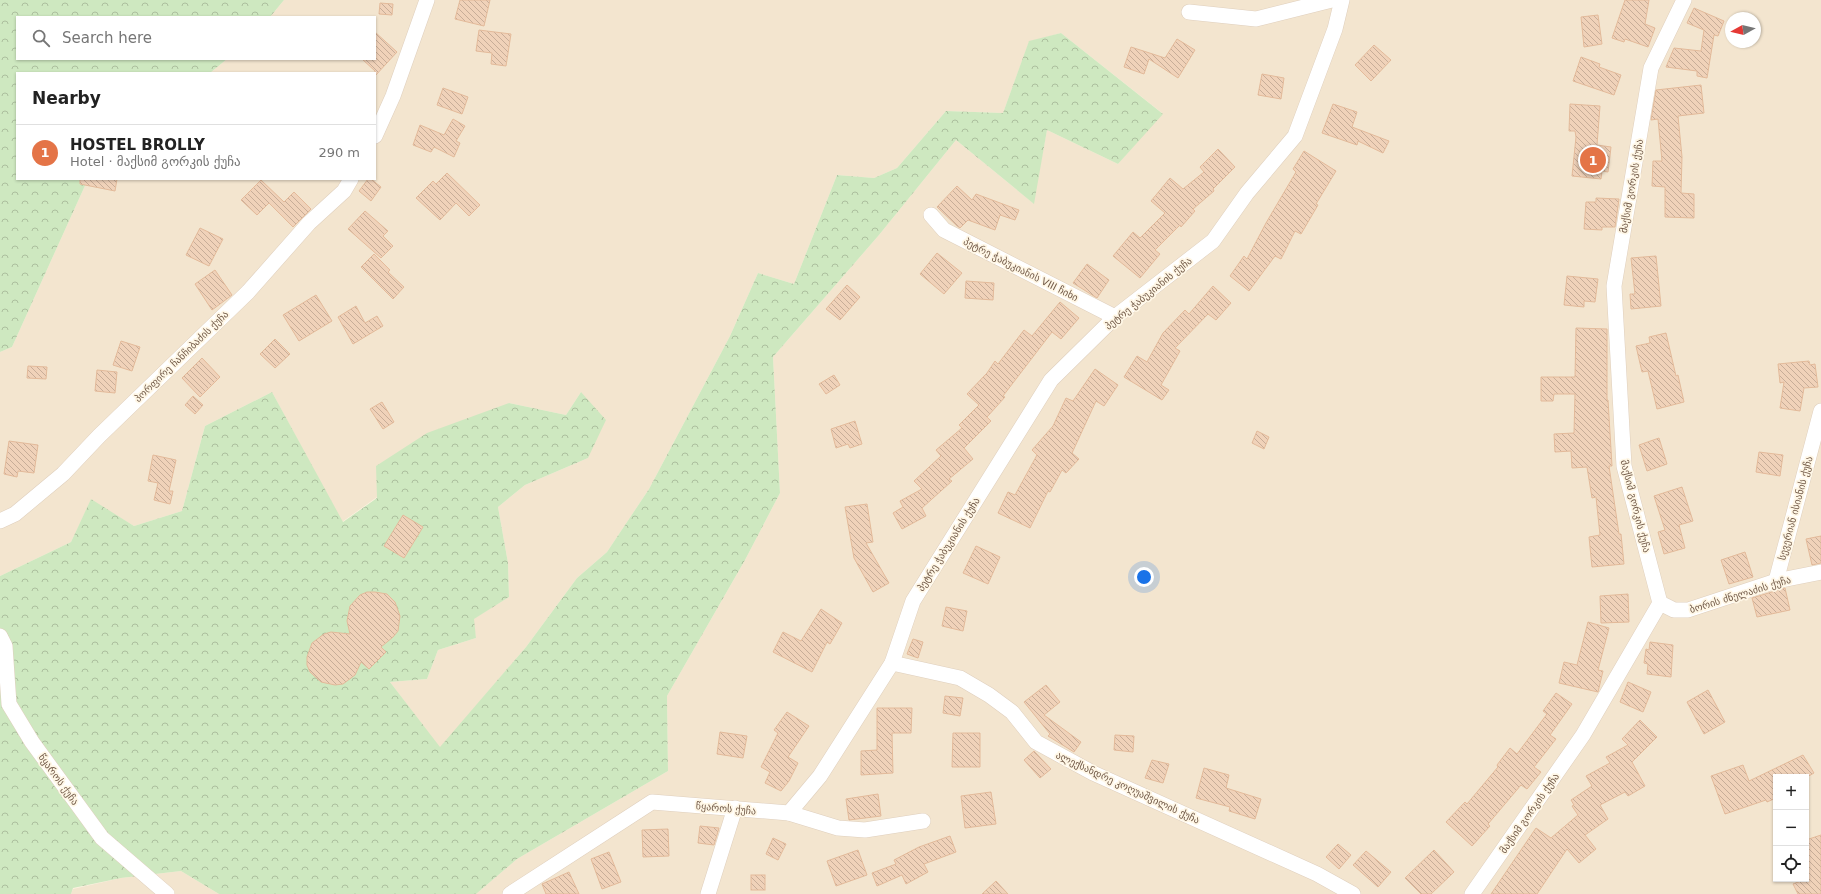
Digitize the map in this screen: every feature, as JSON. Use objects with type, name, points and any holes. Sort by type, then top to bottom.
[{"type":"street","points":[[376,134],[393,96],[427,0]]},
{"type":"street","points":[[1189,12],[1256,19],[1332,0]]},
{"type":"street","name":"პეტრე ჭაბუკიანის ქუჩა","points":[[892,663],[913,601],[1051,380],[1116,317],[1212,241],[1247,193],[1295,136],[1335,30],[1342,0]]},
{"type":"street","name":"მაქსიმ გორკის ქუჩა","points":[[1472,894],[1583,736],[1660,603],[1624,466],[1614,286],[1651,68],[1684,0]]},
{"type":"street","name":"პორფირე ჩანჩიბაძის ქუჩა","points":[[0,521],[15,514],[63,474],[99,436],[248,292],[309,223],[344,191],[350,180]]},
{"type":"street","name":"პეტრე ჭაბუკიანის VIII ჩიხი","points":[[931,215],[944,230],[1116,317]]},
{"type":"street","name":"სევერიან ისიანის ქუჩა","points":[[1776,581],[1821,411]]},
{"type":"street","name":"ბორის ძნელაძის ქუჩა","points":[[1660,603],[1674,610],[1688,610],[1776,581],[1821,572]]},
{"type":"street","name":"წყაროს ქუჩა","points":[[0,636],[5,646],[9,704],[32,742],[102,838],[167,894]]},
{"type":"street","points":[[789,813],[820,776],[892,663]]},
{"type":"street","name":"ალექსანდრე კოღუაშვილის ქუჩა","points":[[892,663],[960,678],[989,695],[1012,712],[1036,742],[1093,773],[1316,874],[1353,894]]},
{"type":"street","name":"წყაროს ქუჩა","points":[[510,894],[652,802],[789,813],[838,828],[865,830],[923,822]]},
{"type":"street","points":[[708,894],[735,808]]},
{"type":"shaded area","points":[[284,0],[1821,0],[1821,894],[476,894],[517,859],[668,771],[667,696],[745,560],[780,493],[773,357],[879,235],[956,140],[1033,203],[1047,130],[1118,164],[1162,113],[1061,33],[1029,42],[1003,113],[946,111],[897,168],[874,178],[837,175],[794,284],[758,273],[730,336],[649,489],[607,552],[577,578],[526,647],[440,748],[390,682],[427,679],[438,650],[476,638],[473,619],[509,597],[508,563],[498,507],[525,485],[588,458],[581,392],[566,415],[509,403],[342,522],[272,392],[205,426],[182,511],[134,526],[91,500],[71,542],[0,576],[0,352],[12,347],[88,180],[376,180],[376,72],[211,72],[226,60],[376,60],[376,16],[271,16]]},
{"type":"shaded area","points":[[181,871],[219,894],[71,894],[73,889],[121,878]]},
{"type":"green space","points":[[0,0],[284,0],[271,16],[16,16],[16,60],[226,60],[211,72],[16,72],[16,180],[88,180],[12,347],[0,352]]},
{"type":"green space","points":[[1061,33],[1163,114],[1118,164],[1047,130],[1034,204],[956,140],[879,235],[773,357],[780,493],[745,560],[667,696],[668,771],[517,859],[476,894],[219,894],[181,871],[121,878],[73,888],[71,894],[0,894],[0,576],[71,542],[91,499],[134,526],[182,511],[205,426],[272,392],[343,522],[377,498],[376,466],[427,433],[509,403],[566,415],[581,392],[606,420],[588,458],[525,485],[498,507],[508,563],[509,597],[474,619],[476,638],[438,650],[427,679],[390,682],[440,747],[526,647],[577,578],[607,552],[649,489],[730,336],[758,273],[794,284],[837,175],[874,178],[897,168],[946,111],[1003,113],[1029,41]]},
{"type":"building","points":[[460,0],[490,0],[484,26],[455,19]]},
{"type":"building","points":[[1625,0],[1649,0],[1645,24],[1655,28],[1648,47],[1625,39],[1624,42],[1612,38]]},
{"type":"building","points":[[380,3],[393,4],[392,15],[379,14]]},
{"type":"building","points":[[1694,8],[1724,21],[1718,36],[1714,35],[1707,78],[1697,76],[1697,71],[1666,67],[1674,48],[1701,51],[1704,30],[1687,23]]},
{"type":"building","points":[[1598,15],[1602,44],[1584,47],[1581,17]]},
{"type":"building","points":[[479,30],[511,34],[506,66],[491,64],[492,53],[476,51]]},
{"type":"building","points":[[376,33],[397,52],[376,75],[375,71],[363,60],[376,60]]},
{"type":"building","points":[[1177,39],[1195,50],[1178,78],[1149,59],[1144,74],[1124,67],[1131,47],[1165,58]]},
{"type":"building","points":[[1374,45],[1391,60],[1371,81],[1355,65]]},
{"type":"building","points":[[1581,57],[1600,64],[1599,67],[1621,75],[1614,95],[1573,81]]},
{"type":"building","points":[[1262,74],[1284,78],[1281,99],[1258,95]]},
{"type":"building","points":[[1701,85],[1704,113],[1678,116],[1682,157],[1681,193],[1694,194],[1694,218],[1665,217],[1665,187],[1652,186],[1653,161],[1662,161],[1658,119],[1651,120],[1656,90]]},
{"type":"building","points":[[443,88],[468,97],[462,114],[437,105]]},
{"type":"building","points":[[1333,104],[1357,112],[1352,127],[1389,141],[1383,153],[1358,141],[1357,145],[1322,133]]},
{"type":"building","points":[[1570,104],[1600,106],[1597,145],[1611,147],[1608,172],[1602,171],[1601,179],[1572,176],[1576,137],[1575,131],[1569,131]]},
{"type":"building","points":[[453,119],[465,126],[456,141],[460,143],[454,157],[434,147],[431,152],[413,145],[420,125],[444,135]]},
{"type":"building","points":[[1218,149],[1235,167],[1213,189],[1214,191],[1193,209],[1195,211],[1181,227],[1180,225],[1155,250],[1160,254],[1140,278],[1113,256],[1133,232],[1140,238],[1165,213],[1151,201],[1170,178],[1183,189],[1204,172],[1200,167]]},
{"type":"building","points":[[1304,151],[1336,171],[1316,204],[1318,205],[1301,234],[1295,231],[1281,259],[1275,256],[1249,291],[1230,276],[1244,256],[1247,259],[1296,172],[1293,169]]},
{"type":"building","points":[[447,173],[480,205],[469,216],[456,203],[440,220],[416,198],[433,181],[436,184]]},
{"type":"building","points":[[80,180],[117,180],[115,191],[80,184]]},
{"type":"building","points":[[261,180],[284,202],[294,192],[311,209],[293,227],[269,203],[257,215],[241,200]]},
{"type":"building","points":[[367,180],[372,180],[381,187],[371,201],[359,191]]},
{"type":"building","points":[[957,186],[972,200],[976,194],[1019,210],[1015,220],[1000,215],[995,230],[968,220],[960,228],[937,207]]},
{"type":"building","points":[[1596,198],[1619,199],[1615,227],[1602,227],[1602,230],[1584,229],[1586,202],[1596,202]]},
{"type":"building","points":[[365,211],[388,231],[383,236],[393,246],[381,258],[348,229]]},
{"type":"building","points":[[200,228],[223,239],[209,266],[186,255]]},
{"type":"building","points":[[937,253],[962,273],[944,294],[920,274]]},
{"type":"building","points":[[374,254],[390,270],[388,272],[404,287],[393,299],[361,267]]},
{"type":"building","points":[[1656,256],[1661,306],[1631,309],[1630,294],[1635,294],[1631,258]]},
{"type":"building","points":[[1087,264],[1109,280],[1097,298],[1073,283]]},
{"type":"building","points":[[215,270],[232,295],[212,310],[195,284]]},
{"type":"building","points":[[1567,276],[1598,279],[1595,302],[1584,301],[1584,307],[1564,305]]},
{"type":"building","points":[[966,281],[994,283],[993,300],[965,298]]},
{"type":"building","points":[[847,285],[860,297],[840,320],[826,309]]},
{"type":"building","points":[[1213,286],[1231,303],[1216,320],[1208,314],[1175,348],[1180,351],[1161,385],[1169,390],[1162,400],[1124,377],[1137,356],[1147,362],[1163,333],[1185,310],[1189,314]]},
{"type":"building","points":[[316,295],[332,321],[299,341],[283,315]]},
{"type":"building","points":[[1060,302],[1079,318],[1061,339],[1052,332],[1003,396],[1005,397],[987,417],[991,421],[964,448],[973,459],[949,479],[952,481],[922,508],[926,516],[902,529],[893,513],[903,507],[900,501],[922,489],[914,481],[941,456],[936,450],[962,428],[959,425],[979,405],[967,394],[987,373],[995,361],[998,364],[1024,330],[1032,336]]},
{"type":"building","points":[[356,306],[365,323],[377,316],[383,326],[353,344],[338,317]]},
{"type":"building","points":[[1576,328],[1607,329],[1607,400],[1612,466],[1609,466],[1619,534],[1621,534],[1624,564],[1592,567],[1589,537],[1600,535],[1596,497],[1592,498],[1587,467],[1572,468],[1571,451],[1555,452],[1554,434],[1574,433],[1575,394],[1554,394],[1553,401],[1541,401],[1541,377],[1575,377]]},
{"type":"building","points":[[1666,333],[1684,402],[1657,409],[1648,371],[1642,372],[1636,346],[1650,343],[1649,337]]},
{"type":"building","points":[[275,339],[290,354],[275,368],[260,354]]},
{"type":"building","points":[[121,341],[140,347],[132,371],[113,365]]},
{"type":"building","points":[[202,358],[220,377],[200,397],[182,378]]},
{"type":"building","points":[[1809,361],[1810,365],[1815,364],[1818,387],[1804,388],[1800,411],[1780,408],[1784,382],[1780,383],[1778,364]]},
{"type":"building","points":[[28,366],[47,367],[46,379],[27,378]]},
{"type":"building","points":[[1095,369],[1118,385],[1104,406],[1096,401],[1072,453],[1079,459],[1066,473],[1062,470],[1050,492],[1048,491],[1030,528],[998,513],[1008,492],[1015,495],[1037,455],[1032,450],[1053,426],[1066,398],[1073,401]]},
{"type":"building","points":[[97,370],[117,372],[115,393],[95,391]]},
{"type":"building","points":[[834,375],[840,385],[826,394],[819,384]]},
{"type":"building","points":[[193,396],[203,405],[195,414],[185,405]]},
{"type":"building","points":[[382,402],[394,422],[383,429],[370,409]]},
{"type":"building","points":[[855,421],[862,444],[850,448],[848,444],[836,448],[831,429]]},
{"type":"building","points":[[1257,431],[1269,437],[1264,449],[1252,443]]},
{"type":"building","points":[[1659,438],[1667,464],[1647,471],[1639,445]]},
{"type":"building","points":[[9,441],[38,445],[34,473],[18,471],[17,477],[4,474]]},
{"type":"building","points":[[1759,452],[1783,455],[1780,476],[1756,472]]},
{"type":"building","points":[[153,455],[176,460],[169,491],[173,491],[170,504],[154,500],[158,483],[148,481]]},
{"type":"building","points":[[1682,487],[1693,521],[1679,525],[1685,548],[1664,554],[1658,532],[1665,530],[1654,496]]},
{"type":"building","points":[[867,504],[873,542],[866,543],[889,583],[873,592],[854,558],[845,507]]},
{"type":"building","points":[[403,515],[423,527],[404,558],[384,546]]},
{"type":"building","points":[[1821,536],[1821,563],[1812,565],[1806,539]]},
{"type":"building","points":[[976,546],[1000,557],[988,584],[963,573]]},
{"type":"building","points":[[1745,552],[1753,577],[1729,584],[1721,560]]},
{"type":"building","points":[[1785,588],[1790,610],[1757,617],[1752,598]]},
{"type":"building","points":[[367,592],[387,594],[395,602],[400,616],[398,631],[381,647],[386,652],[369,669],[361,662],[355,675],[343,684],[335,685],[321,682],[310,672],[307,665],[307,657],[312,643],[324,634],[331,632],[350,634],[347,621],[350,606],[360,595]]},
{"type":"building","points":[[1628,594],[1629,622],[1601,623],[1600,596]]},
{"type":"building","points":[[946,607],[967,611],[963,631],[942,626]]},
{"type":"building","points":[[821,609],[842,623],[830,644],[827,642],[812,672],[773,652],[783,632],[801,641]]},
{"type":"building","points":[[1588,622],[1609,628],[1598,670],[1603,671],[1598,692],[1559,683],[1564,662],[1577,665]]},
{"type":"building","points":[[913,639],[923,642],[918,658],[907,654]]},
{"type":"building","points":[[1650,642],[1673,645],[1671,677],[1647,674],[1648,664],[1644,663],[1646,649],[1649,650]]},
{"type":"building","points":[[1628,682],[1651,692],[1643,712],[1620,702]]},
{"type":"building","points":[[1046,685],[1060,702],[1044,715],[1081,742],[1074,752],[1048,736],[1050,734],[1024,702]]},
{"type":"building","points":[[1708,690],[1725,722],[1704,734],[1687,702]]},
{"type":"building","points":[[1556,693],[1572,704],[1550,735],[1556,739],[1534,767],[1541,772],[1527,789],[1521,785],[1488,824],[1490,826],[1472,846],[1446,822],[1465,802],[1467,804],[1498,767],[1497,765],[1510,748],[1517,754],[1547,714],[1543,711]]},
{"type":"building","points":[[945,696],[963,698],[960,716],[943,713]]},
{"type":"building","points":[[877,708],[912,708],[911,733],[892,733],[893,773],[861,775],[861,751],[877,750]]},
{"type":"building","points":[[787,712],[809,726],[788,757],[798,763],[789,781],[781,791],[765,783],[770,772],[761,767],[778,733],[774,730]]},
{"type":"building","points":[[1640,720],[1657,737],[1632,762],[1645,786],[1628,796],[1625,792],[1600,805],[1608,819],[1585,835],[1596,849],[1579,863],[1567,849],[1537,894],[1491,894],[1536,828],[1551,838],[1578,815],[1572,806],[1574,805],[1571,800],[1592,786],[1586,776],[1610,763],[1606,757],[1628,745],[1622,739]]},
{"type":"building","points":[[720,732],[747,736],[743,758],[717,754]]},
{"type":"building","points":[[953,733],[980,733],[980,767],[952,767]]},
{"type":"building","points":[[1115,735],[1134,736],[1133,752],[1114,750]]},
{"type":"building","points":[[1034,751],[1051,769],[1040,778],[1024,760]]},
{"type":"building","points":[[1803,755],[1814,773],[1809,776],[1809,774],[1773,774],[1773,799],[1767,802],[1766,800],[1725,814],[1711,776],[1743,765],[1749,781]]},
{"type":"building","points":[[1152,760],[1169,764],[1163,783],[1145,778]]},
{"type":"building","points":[[1204,768],[1229,775],[1226,788],[1261,799],[1255,819],[1229,811],[1230,807],[1196,798]]},
{"type":"building","points":[[991,792],[996,824],[965,828],[961,796]]},
{"type":"building","points":[[878,794],[881,816],[849,820],[846,799]]},
{"type":"building","points":[[700,826],[719,828],[714,845],[698,843]]},
{"type":"building","points":[[668,829],[669,856],[643,857],[642,830]]},
{"type":"building","points":[[1821,835],[1821,894],[1798,894],[1793,884],[1798,882],[1809,882],[1809,839]]},
{"type":"building","points":[[950,836],[956,852],[924,864],[928,872],[906,884],[902,875],[877,886],[872,873],[896,864],[894,860],[919,847]]},
{"type":"building","points":[[773,838],[786,844],[778,860],[766,854]]},
{"type":"building","points":[[1338,844],[1351,855],[1339,869],[1326,857]]},
{"type":"building","points":[[858,850],[867,875],[836,886],[827,861]]},
{"type":"building","points":[[1434,850],[1454,872],[1431,894],[1421,894],[1405,878]]},
{"type":"building","points":[[1366,851],[1391,872],[1378,887],[1353,865]]},
{"type":"building","points":[[609,852],[621,882],[602,889],[591,859]]},
{"type":"building","points":[[569,872],[579,894],[546,894],[542,884]]},
{"type":"building","points":[[751,875],[765,875],[765,890],[751,890]]},
{"type":"building","points":[[996,881],[1008,894],[982,894]]},
{"type":"place","name":"HOSTEL BROLLY","points":[[1593,160]]}]
